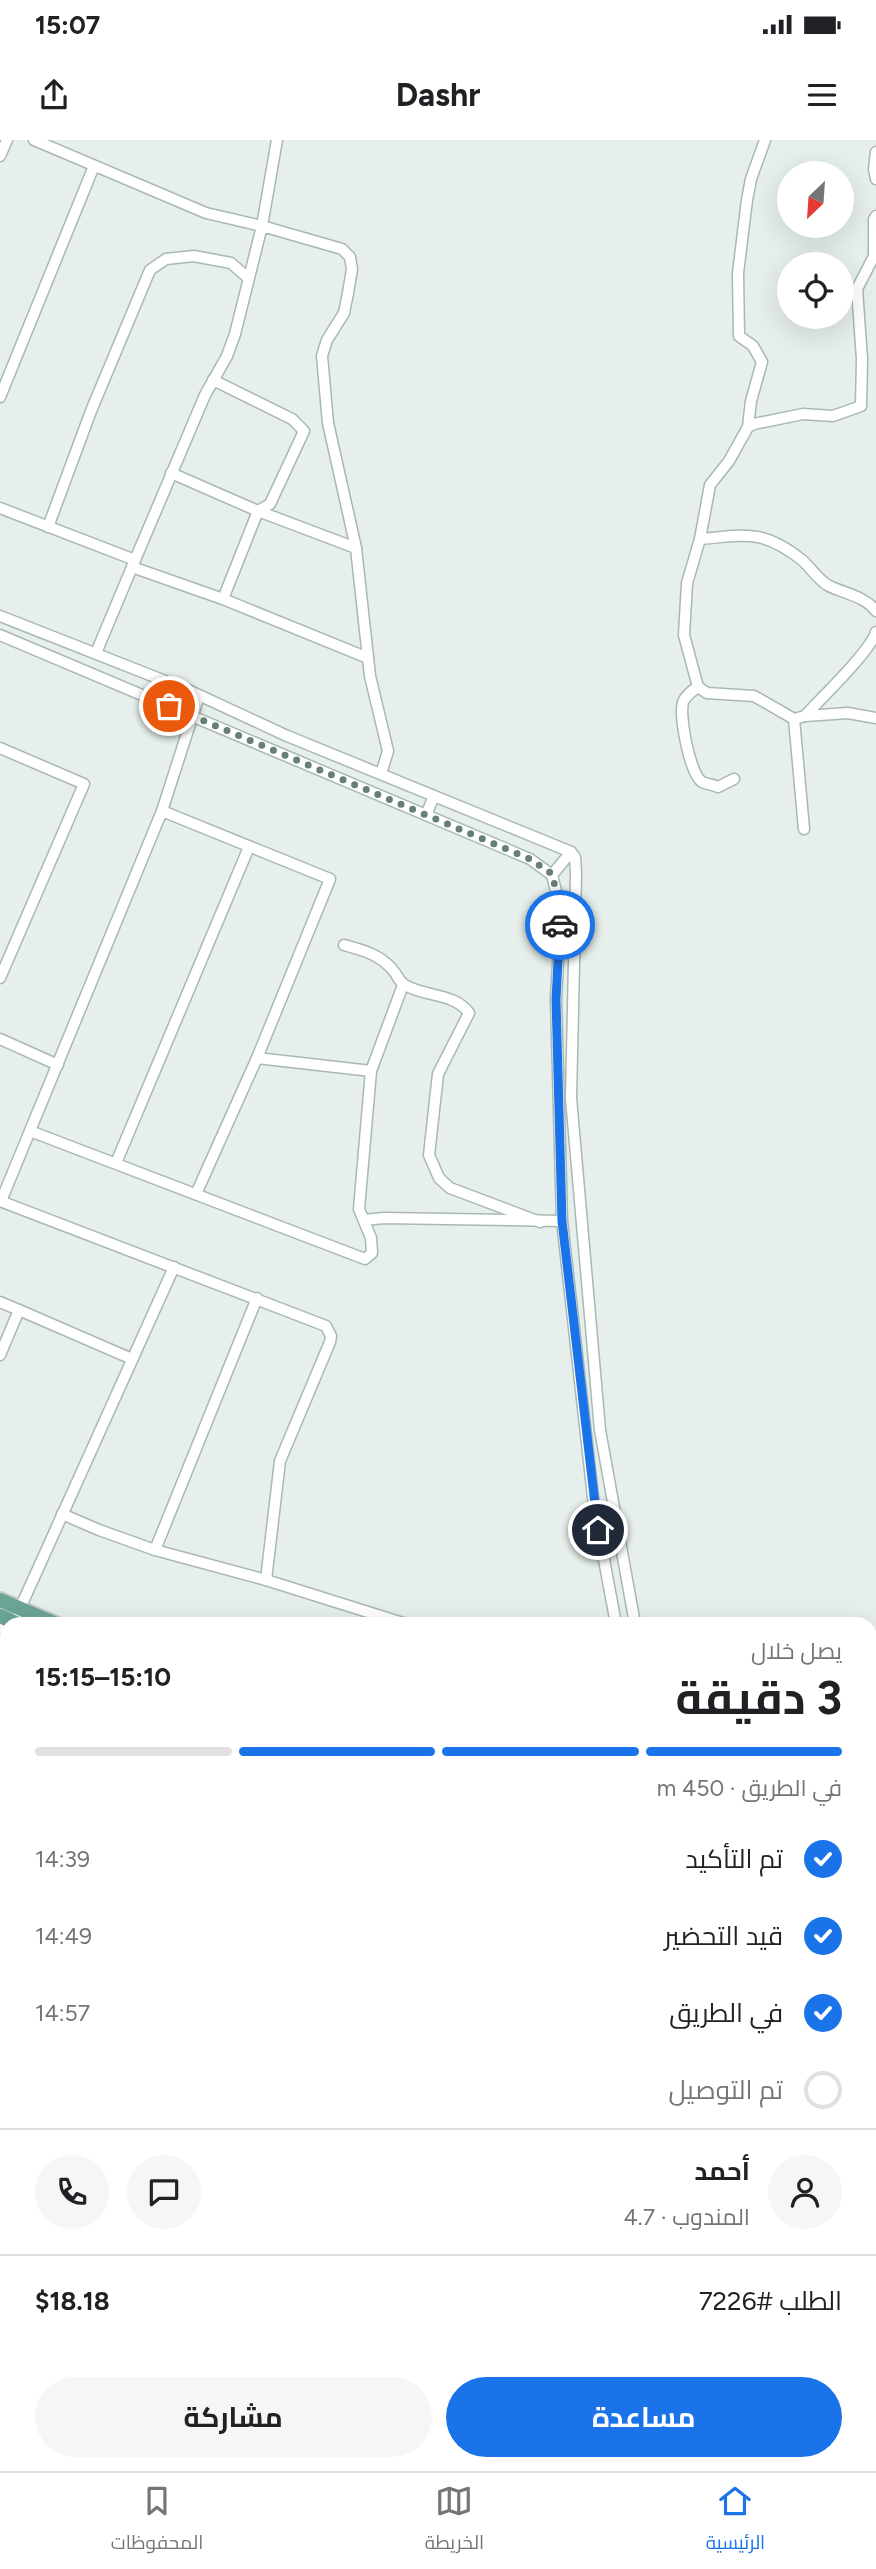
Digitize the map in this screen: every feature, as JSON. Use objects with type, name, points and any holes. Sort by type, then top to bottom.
[{"type":"main road","points":[[0,1600],[8,1617]]},
{"type":"street","points":[[0,156],[7,140]]},
{"type":"street","points":[[34,140],[206,213],[342,249],[350,257],[352,269],[344,313],[327,340],[322,356],[328,423],[356,548],[368,658],[388,751],[381,774]]},
{"type":"street","points":[[96,653],[171,473],[235,334],[262,226],[277,140]]},
{"type":"street","points":[[765,140],[751,179],[738,273],[739,335],[753,346],[762,362],[751,401],[748,428],[729,461],[710,485],[700,539],[687,583],[684,635],[698,687],[707,693],[754,696],[799,717],[848,713],[876,718]]},
{"type":"street","points":[[876,152],[876,179]]},
{"type":"street","points":[[0,397],[94,166]]},
{"type":"street","points":[[748,428],[754,424],[803,414],[833,416],[861,406],[862,359],[857,289],[874,256],[876,216]]},
{"type":"street","points":[[48,527],[90,411],[150,270],[166,259],[194,256],[231,263],[248,278]]},
{"type":"street","points":[[213,380],[292,419],[304,430],[270,504],[258,511],[223,599]]},
{"type":"street","points":[[171,473],[258,511],[356,548]]},
{"type":"street","points":[[0,508],[368,658]]},
{"type":"street","points":[[700,539],[753,534],[769,539],[802,560],[826,584],[871,604],[876,611]]},
{"type":"street","points":[[0,616],[199,696],[285,735],[571,852],[575,857],[571,1098],[600,1430],[634,1617]]},
{"type":"street","points":[[804,829],[799,717],[863,652],[874,639],[876,632]]},
{"type":"street","points":[[0,635],[530,859],[552,874],[561,911],[556,999],[562,1221],[594,1506],[615,1617]]},
{"type":"street","points":[[698,687],[688,693],[683,703],[682,719],[693,770],[701,781],[718,787],[734,779]]},
{"type":"street","points":[[199,696],[162,811],[1,1201],[326,1326],[331,1336],[280,1461],[266,1580]]},
{"type":"street","points":[[278,752],[285,735]]},
{"type":"street","points":[[0,748],[84,784],[0,978]]},
{"type":"street","points":[[426,815],[435,796]]},
{"type":"street","points":[[162,811],[330,879],[257,1058],[196,1194]]},
{"type":"street","points":[[116,1163],[249,846]]},
{"type":"street","points":[[552,874],[571,852]]},
{"type":"street","points":[[344,945],[374,954],[391,968],[403,985],[448,999],[469,1013],[438,1074],[429,1155],[439,1178],[450,1188],[540,1222]]},
{"type":"street","points":[[30,1131],[365,1259],[372,1253],[372,1246],[359,1209],[371,1071],[403,985]]},
{"type":"street","points":[[0,1039],[58,1065]]},
{"type":"street","points":[[257,1058],[371,1071]]},
{"type":"street","points":[[563,1206],[580,1206]]},
{"type":"street","points":[[363,1220],[384,1218],[562,1221]]},
{"type":"street","points":[[13,1617],[174,1266]]},
{"type":"street","points":[[155,1550],[257,1298]]},
{"type":"street","points":[[0,1302],[132,1359]]},
{"type":"street","points":[[0,1354],[19,1310]]},
{"type":"street","points":[[62,1514],[155,1550],[266,1580],[384,1617]]},
{"type":"way so far","points":[[169,706],[530,859],[552,874],[561,911],[560,925]]},
{"type":"route","points":[[560,925],[556,999],[562,1221],[598,1530]]}]
